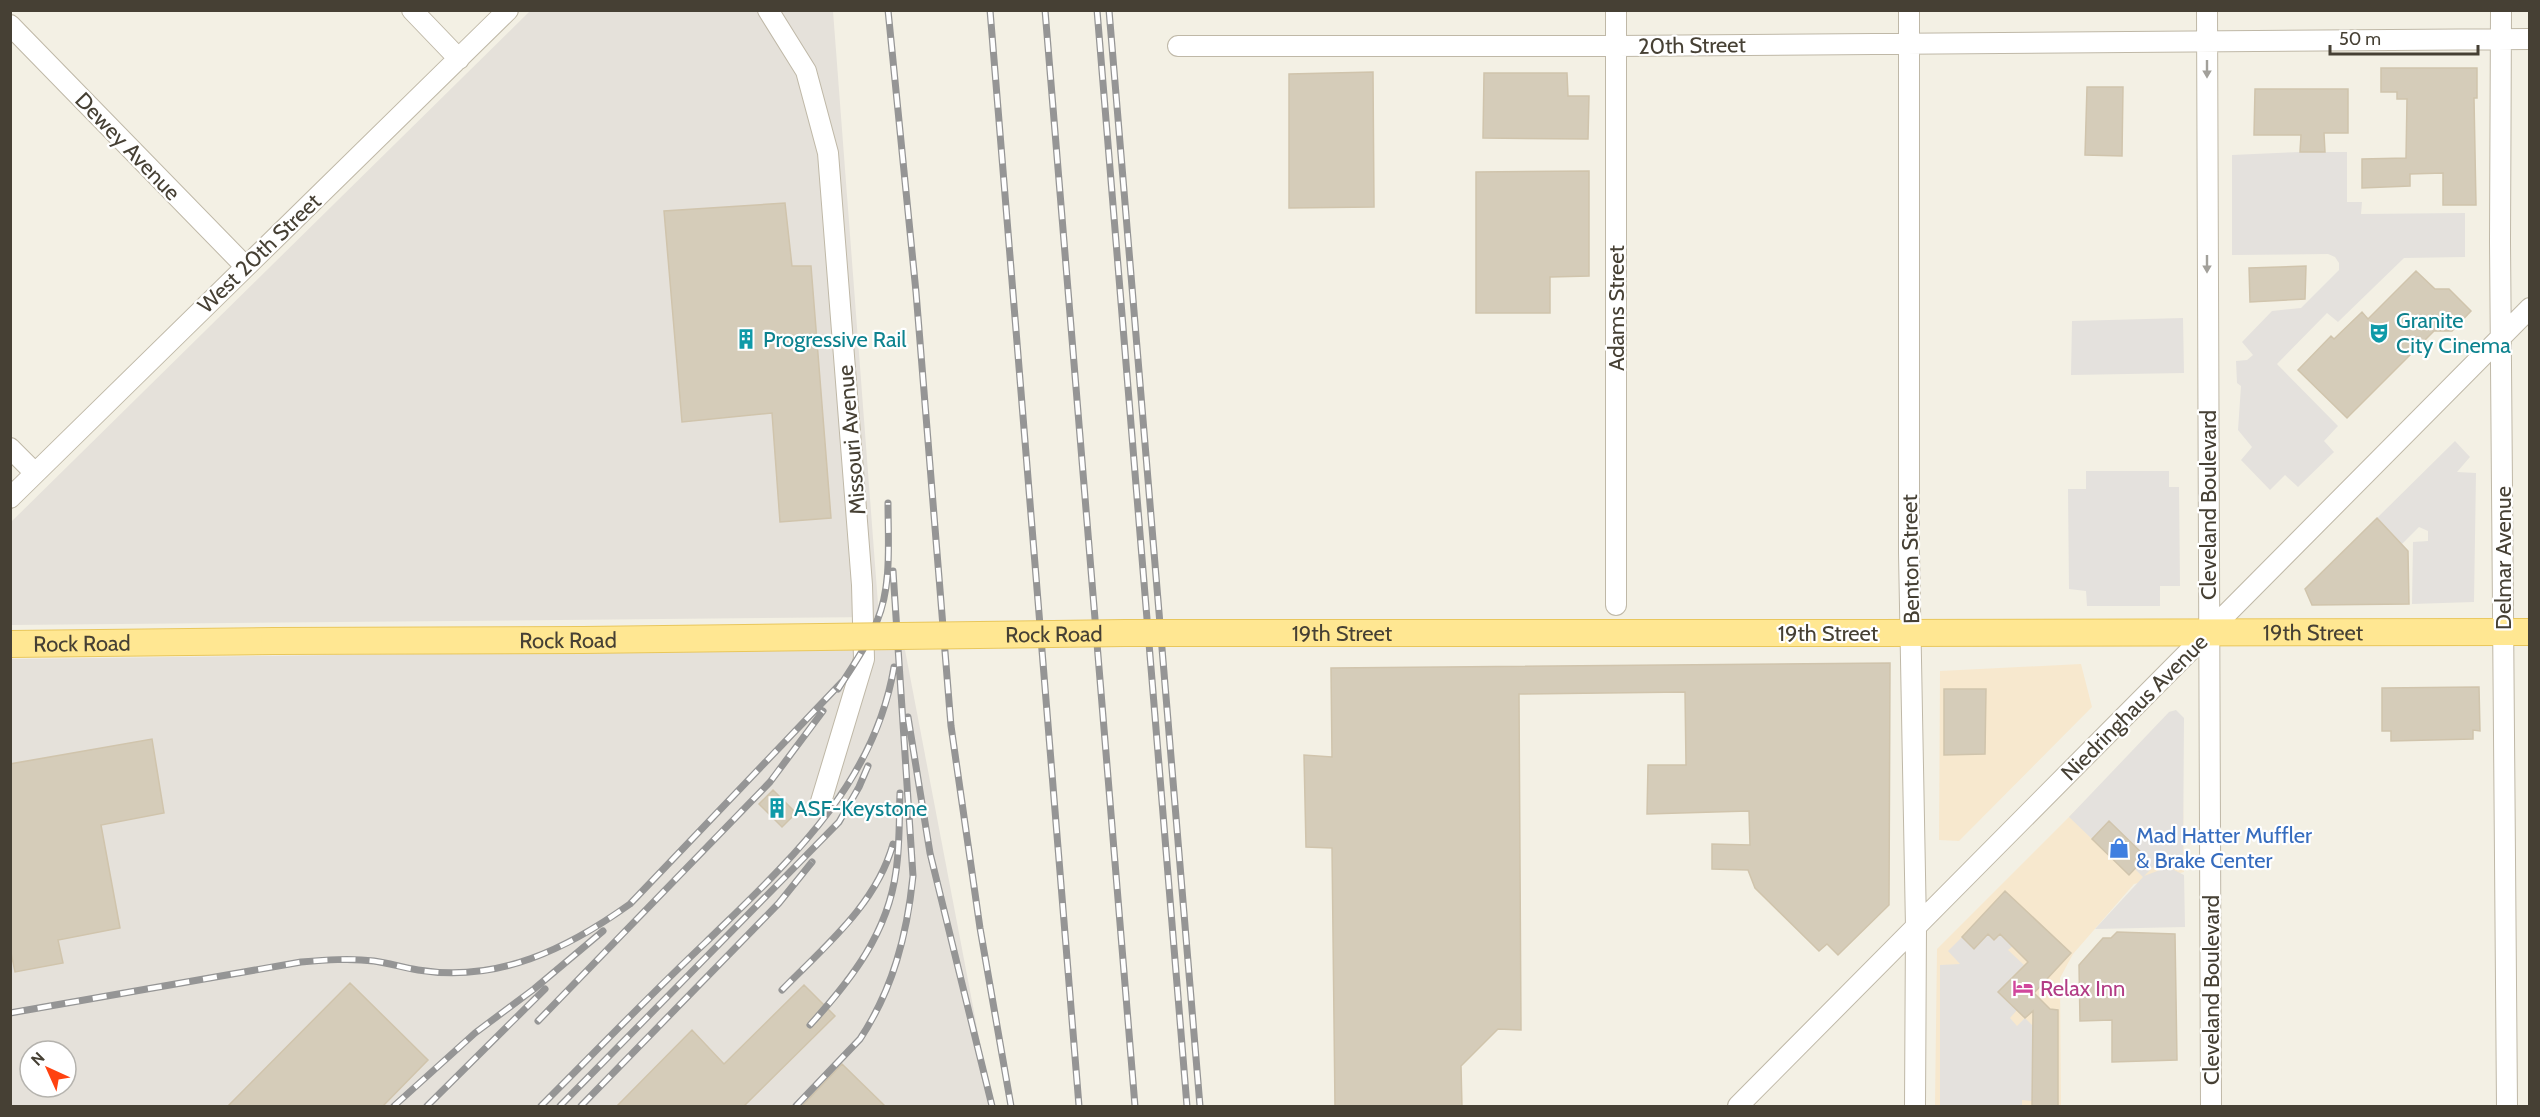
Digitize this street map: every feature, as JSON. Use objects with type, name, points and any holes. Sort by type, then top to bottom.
[{"type":"main road","name":"19th Street","points":[[1125,633],[2529,632]]},
{"type":"main road","name":"Rock Road","points":[[17,639],[583,640],[1125,633]]},
{"type":"street","points":[[412,10],[459,59]]},
{"type":"street","name":"West 20th Street","points":[[10,498],[508,10]]},
{"type":"street","name":"Missouri Avenue","points":[[768,10],[806,71],[828,153],[862,585],[864,658],[820,805]]},
{"type":"street","name":"Adams Street","points":[[1616,10],[1616,605]]},
{"type":"street","name":"Benton Street","points":[[1909,10],[1911,633],[1916,927],[1915,1107]]},
{"type":"street","name":"Cleveland Boulevard","points":[[2207,10],[2211,1107]]},
{"type":"street","name":"Delmar Avenue","points":[[2501,10],[2506,1107]]},
{"type":"street","name":"Dewey Avenue","points":[[10,26],[245,266]]},
{"type":"street","name":"20th Street","points":[[1178,46],[1617,46],[2529,39]]},
{"type":"street","name":"Niedringhaus Avenue","points":[[1738,1107],[2529,308]]},
{"type":"street","points":[[10,448],[35,473]]},
{"type":"shaded area","points":[[530,11],[833,11],[879,617],[11,625],[11,522]]},
{"type":"shaded area","points":[[2347,152],[2347,202],[2362,202],[2361,214],[2465,213],[2465,257],[2404,258],[2338,322],[2327,313],[2277,364],[2338,426],[2324,441],[2334,452],[2298,487],[2285,475],[2270,490],[2241,460],[2252,447],[2238,430],[2241,386],[2237,383],[2236,361],[2247,360],[2253,355],[2242,342],[2272,311],[2301,308],[2339,270],[2339,263],[2335,257],[2328,254],[2232,255],[2232,155]]},
{"type":"shaded area","points":[[2183,318],[2184,373],[2071,375],[2072,321]]},
{"type":"shaded area","points":[[2455,441],[2470,457],[2457,472],[2476,473],[2474,602],[2412,604],[2413,542],[2428,541],[2428,531],[2419,527],[2402,544],[2377,518]]},
{"type":"shaded area","points":[[2086,471],[2169,471],[2169,487],[2179,487],[2180,586],[2160,586],[2160,606],[2087,606],[2086,591],[2069,589],[2068,489],[2086,489]]},
{"type":"shaded area","points":[[905,650],[992,1106],[11,1106],[10,659]]},
{"type":"shaded area","points":[[2081,664],[2092,707],[1959,841],[1939,840],[1940,671]]},
{"type":"shaded area","points":[[2176,710],[2184,718],[2183,865],[2158,862],[2144,876],[2168,867],[2184,875],[2185,927],[2095,929],[2143,877],[2135,869],[2146,857],[2109,822],[2092,839],[2069,817],[2169,712]]},
{"type":"shaded area","points":[[2172,714],[2182,719],[2184,872],[2134,884],[2073,954],[2060,978],[2061,1106],[1935,1106],[1937,949]]},
{"type":"shaded area","points":[[2008,926],[2013,946],[2008,950],[2024,965],[1998,992],[2017,1010],[2010,1018],[2017,1026],[2025,1018],[2033,1026],[2032,1101],[2022,1100],[2022,1106],[1940,1106],[1940,965],[1960,964],[1948,951],[1962,937],[1974,949],[1988,934],[1995,940]]},
{"type":"building","points":[[2381,68],[2477,68],[2477,98],[2474,98],[2476,205],[2443,205],[2443,173],[2410,174],[2410,186],[2362,188],[2362,159],[2406,158],[2407,99],[2397,99],[2397,92],[2381,92]]},
{"type":"building","points":[[1373,72],[1374,207],[1289,208],[1289,74]]},
{"type":"building","points":[[1484,73],[1567,73],[1568,96],[1589,96],[1588,139],[1483,138]]},
{"type":"building","points":[[2087,87],[2123,87],[2122,156],[2085,155]]},
{"type":"building","points":[[2255,89],[2348,89],[2348,133],[2324,133],[2325,152],[2300,152],[2301,135],[2254,135]]},
{"type":"building","points":[[1589,171],[1589,276],[1550,277],[1550,313],[1476,313],[1476,172]]},
{"type":"building","name":"Progressive Rail","points":[[785,203],[792,266],[811,266],[831,518],[780,522],[772,413],[682,422],[664,211]]},
{"type":"building","points":[[2306,266],[2305,299],[2250,302],[2249,268]]},
{"type":"building","points":[[2416,271],[2435,289],[2449,289],[2471,311],[2452,331],[2434,331],[2347,418],[2298,370],[2331,336],[2334,339],[2362,312],[2368,319]]},
{"type":"building","points":[[2377,518],[2408,551],[2409,604],[2312,605],[2305,589]]},
{"type":"building","points":[[1890,663],[1889,905],[1838,955],[1827,944],[1819,951],[1755,888],[1748,870],[1712,869],[1712,844],[1750,845],[1749,811],[1647,814],[1648,765],[1686,765],[1685,692],[1519,694],[1521,1030],[1498,1029],[1461,1066],[1462,1107],[1335,1107],[1332,848],[1306,847],[1304,755],[1332,757],[1331,668]]},
{"type":"building","points":[[2479,687],[2480,731],[2473,730],[2473,739],[2391,741],[2391,731],[2382,731],[2382,688]]},
{"type":"building","points":[[1944,689],[1986,689],[1985,754],[1944,755]]},
{"type":"building","points":[[152,739],[164,813],[101,825],[120,928],[58,940],[63,963],[15,972],[10,948],[10,764]]},
{"type":"building","name":"ASF-Keystone","points":[[773,790],[796,813],[782,827],[759,804]]},
{"type":"building","points":[[2109,821],[2146,857],[2129,875],[2092,839]]},
{"type":"building","points":[[2005,891],[2071,953],[2034,993],[2050,1009],[2058,1010],[2058,1107],[2032,1107],[2033,1011],[2025,1018],[1998,992],[2028,962],[2000,934],[1994,940],[1988,934],[1974,949],[1962,937]]},
{"type":"building","points":[[2117,932],[2175,934],[2177,1060],[2112,1062],[2112,1020],[2080,1021],[2079,965],[2103,938],[2111,938]]},
{"type":"building","points":[[350,983],[428,1060],[382,1107],[227,1107]]},
{"type":"building","points":[[804,985],[835,1016],[743,1107],[616,1107],[692,1030],[724,1064]]},
{"type":"building","points":[[842,1064],[886,1107],[801,1107]]},
{"type":"railway","points":[[888,10],[916,292],[951,726],[980,928],[1011,1106]]},
{"type":"railway","points":[[990,10],[1079,1106]]},
{"type":"railway","points":[[1045,10],[1135,1106]]},
{"type":"railway","points":[[1097,10],[1187,1106]]},
{"type":"railway","points":[[1109,10],[1200,1106]]},
{"type":"railway","points":[[838,689],[869,639],[882,607],[888,563],[888,503]]},
{"type":"railway","points":[[796,1106],[860,1039],[872,1020],[897,961],[907,919],[913,876],[893,571]]},
{"type":"railway","points":[[541,1106],[766,883],[823,820],[847,786],[868,749],[884,710],[894,667]]},
{"type":"railway","points":[[10,1013],[301,962],[365,960],[447,973],[476,972],[530,959],[582,935],[630,904],[842,682]]},
{"type":"railway","points":[[538,1021],[770,782],[823,711]]},
{"type":"railway","points":[[908,717],[930,853],[992,1106]]},
{"type":"railway","points":[[560,1106],[839,822],[868,766]]},
{"type":"railway","points":[[810,1025],[853,973],[885,915],[892,894],[897,861],[900,793]]},
{"type":"railway","points":[[782,990],[847,924],[861,906],[885,866],[893,844]]},
{"type":"railway","points":[[581,1106],[779,903],[812,862]]},
{"type":"railway","points":[[394,1106],[475,1033],[534,989],[603,931]]},
{"type":"railway","points":[[427,1106],[545,989]]},
{"type":"place","name":"Granite City Cinema","points":[[2379,333]]},
{"type":"place","name":"Progressive Rail","points":[[746,339]]},
{"type":"place","name":"ASF-Keystone","points":[[777,808]]},
{"type":"place","name":"Mad Hatter Muffler & Brake Center","points":[[2119,848]]},
{"type":"place","name":"Relax Inn","points":[[2023,988]]}]
